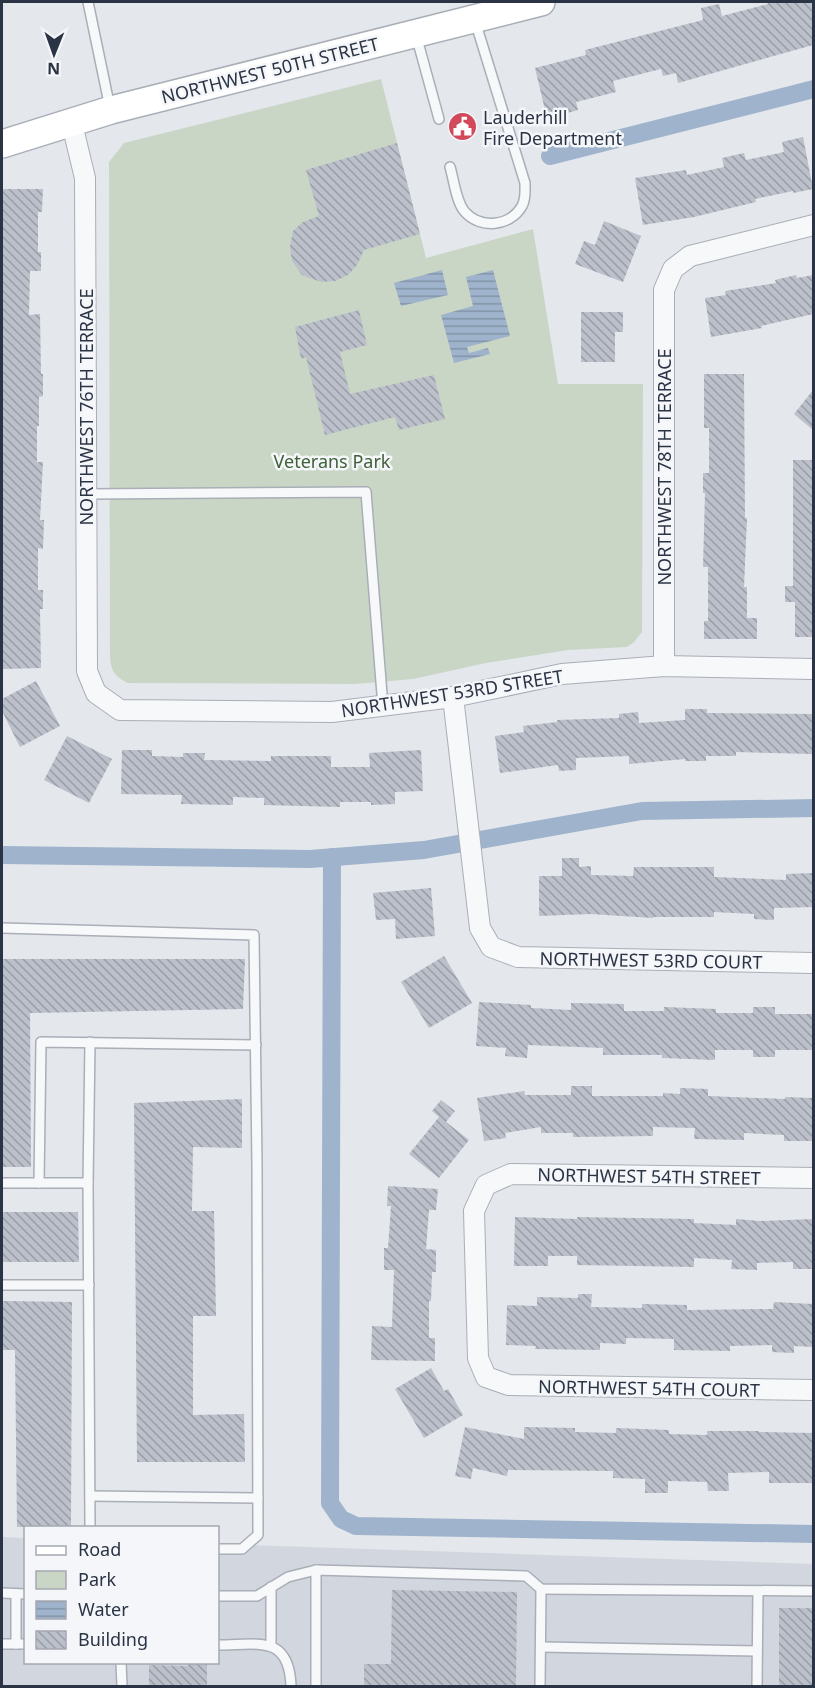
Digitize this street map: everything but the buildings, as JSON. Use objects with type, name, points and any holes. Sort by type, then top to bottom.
[{"type":"street","name":"NORTHWEST 50TH STREET","points":[[2,144],[71,120],[541,2]]},
{"type":"street","points":[[2,123],[71,120]]},
{"type":"street","name":"NORTHWEST 76TH TERRACE","points":[[71,120],[85,178],[87,671],[96,693]]},
{"type":"street","name":"NORTHWEST 78TH TERRACE","points":[[663,666],[664,290],[673,269],[690,256],[813,225]]},
{"type":"street","name":"NORTHWEST 53RD STREET","points":[[96,693],[120,710],[332,712],[453,697],[562,675],[663,666],[813,669]]},
{"type":"street","name":"NORTHWEST 53RD COURT","points":[[453,697],[480,928],[491,947],[518,957],[813,963]]},
{"type":"street","name":"NORTHWEST 54TH STREET","points":[[486,1377],[478,1358],[474,1211],[486,1185],[511,1174],[813,1178]]},
{"type":"street","name":"NORTHWEST 54TH COURT","points":[[486,1377],[509,1385],[813,1390]]},
{"type":"lane","points":[[89,2],[111,110]]},
{"type":"lane","points":[[450,167],[464,211],[474,219],[486,225],[502,222],[514,216],[522,206],[525,183],[474,18]]},
{"type":"lane","points":[[416,33],[440,119]]},
{"type":"lane","points":[[87,494],[366,492],[383,707]]},
{"type":"lane","points":[[2,928],[254,935],[258,1535],[242,1549],[219,1549]]},
{"type":"lane","points":[[39,1183],[41,1042],[256,1045]]},
{"type":"lane","points":[[90,1042],[88,1183],[90,1526]]},
{"type":"lane","points":[[2,1183],[88,1183]]},
{"type":"lane","points":[[2,1285],[89,1285]]},
{"type":"lane","points":[[90,1496],[258,1498]]},
{"type":"lane","points":[[316,1570],[316,1686]]},
{"type":"lane","points":[[219,1596],[257,1596],[288,1577],[316,1570],[526,1576],[541,1589],[813,1591]]},
{"type":"lane","points":[[271,1587],[271,1645]]},
{"type":"lane","points":[[540,1686],[541,1589]]},
{"type":"lane","points":[[757,1686],[758,1591]]},
{"type":"lane","points":[[2,1593],[21,1594],[20,1644],[2,1644]]},
{"type":"lane","points":[[219,1645],[271,1645],[281,1652],[290,1665],[291,1686]]},
{"type":"lane","points":[[541,1647],[757,1651]]},
{"type":"lane","points":[[121,1664],[122,1686]]},
{"type":"shaded area","points":[[2,1537],[24,1538],[24,1664],[219,1664],[219,1544],[813,1564],[813,1686],[2,1686]]},
{"type":"green space","name":"Veterans Park","points":[[381,79],[426,258],[533,229],[558,384],[643,384],[642,632],[627,647],[568,650],[486,663],[413,679],[355,684],[128,683],[114,672],[110,656],[109,162],[124,143]]},
{"type":"water","points":[[442,270],[448,295],[401,306],[394,283]]},
{"type":"water","points":[[493,270],[510,336],[467,347],[469,353],[488,348],[490,354],[454,363],[441,315],[473,306],[466,277]]},
{"type":"waterway","points":[[550,156],[814,89]]},
{"type":"waterway","points":[[2,855],[310,859],[424,850],[642,811],[814,808]]},
{"type":"waterway","points":[[332,857],[330,1503],[341,1519],[356,1526],[814,1534]]},
{"type":"place","name":"Lauderhill Fire Department","points":[[462,127]]}]
